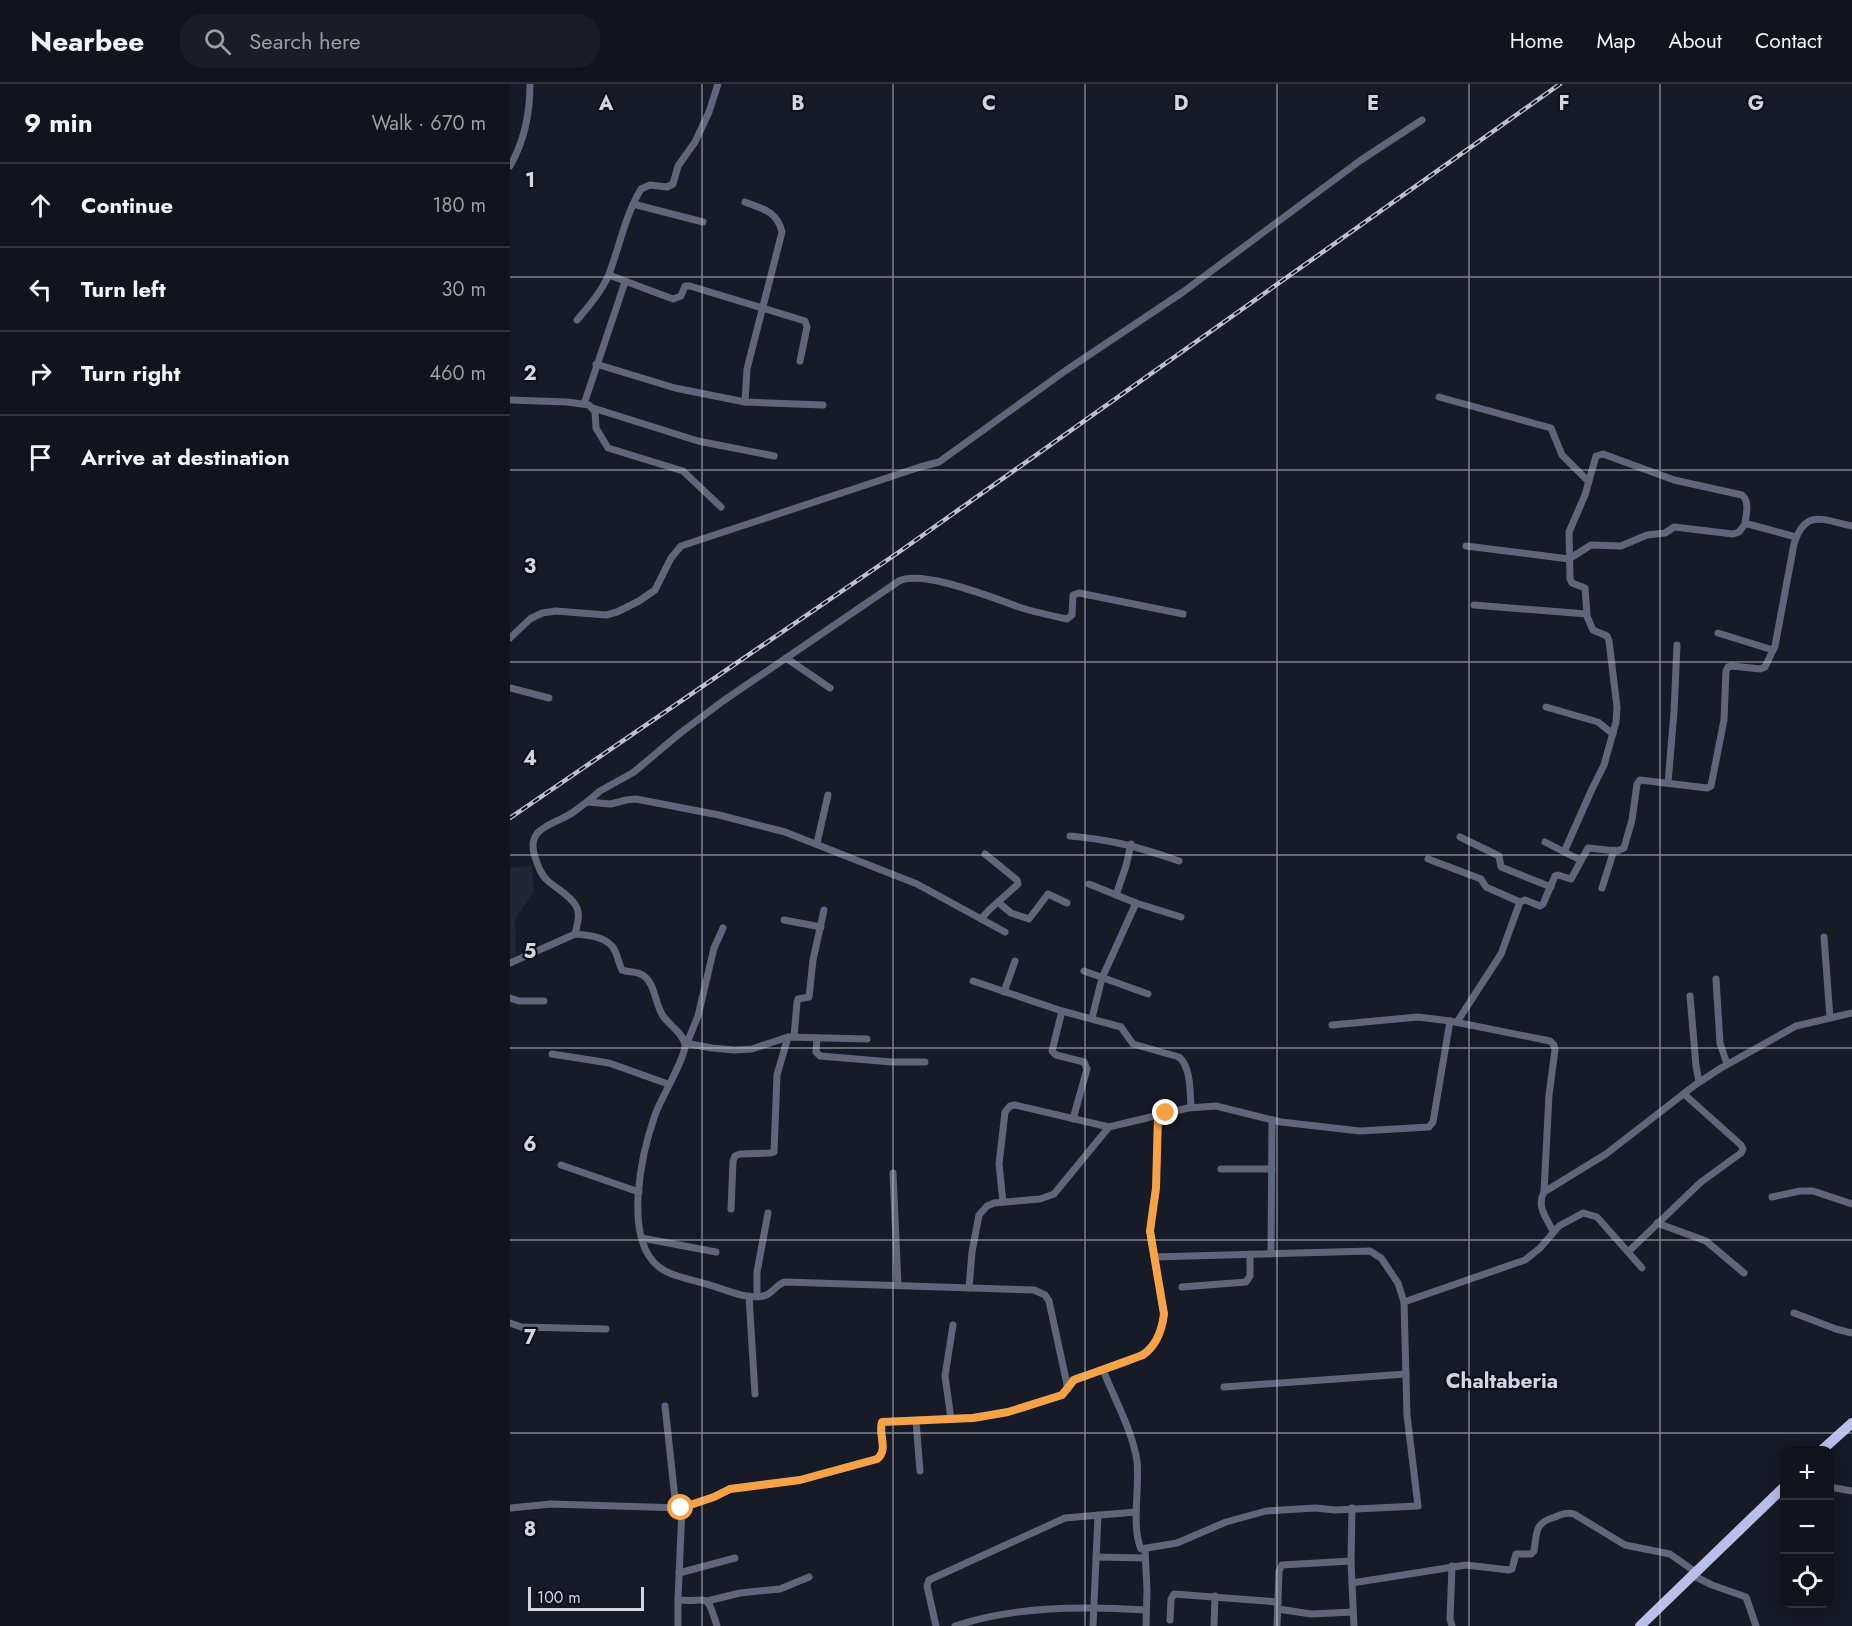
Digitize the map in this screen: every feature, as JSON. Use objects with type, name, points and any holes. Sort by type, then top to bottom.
[{"type":"highway","points":[[1826,1446],[1852,1423]]},
{"type":"highway","points":[[1640,1626],[1780,1492]]},
{"type":"street","points":[[510,166],[527,127],[530,84]]},
{"type":"street","points":[[577,320],[593,302],[609,275],[624,227],[641,189],[645,186],[667,188],[673,184],[678,166],[695,142],[704,122],[718,84]]},
{"type":"street","points":[[510,638],[530,619],[542,614],[556,611],[606,615],[639,601],[655,590],[670,558],[681,546],[939,462],[1065,371],[1183,292],[1361,160],[1422,120]]},
{"type":"street","points":[[745,202],[762,208],[776,217],[782,232],[747,369],[745,402]]},
{"type":"street","points":[[633,204],[703,222]]},
{"type":"street","points":[[609,275],[673,298],[679,298],[684,287],[690,286],[807,322],[800,361]]},
{"type":"street","points":[[584,404],[626,282]]},
{"type":"street","points":[[596,364],[675,388],[745,402],[823,405]]},
{"type":"street","points":[[1439,397],[1551,428],[1562,455],[1588,482]]},
{"type":"street","points":[[510,400],[584,404],[698,441],[774,456]]},
{"type":"street","points":[[593,408],[596,428],[608,448],[683,471],[721,507]]},
{"type":"street","points":[[1466,546],[1569,559],[1591,545],[1621,546],[1647,535],[1665,533],[1674,527],[1733,534],[1739,532],[1745,524],[1747,503],[1742,495],[1674,480],[1603,454],[1596,456],[1570,528],[1569,559],[1570,579],[1572,583],[1584,586],[1586,590],[1588,612],[1586,614],[1590,627],[1607,636],[1609,641],[1617,707],[1605,765],[1564,852]]},
{"type":"street","points":[[1428,859],[1481,879],[1486,887],[1520,902],[1525,900],[1540,906],[1557,875],[1571,879],[1588,848],[1614,850],[1624,848],[1632,820],[1637,784],[1640,780],[1707,788],[1711,786],[1724,720],[1726,671],[1728,667],[1737,665],[1762,669],[1765,667],[1773,650],[1796,537],[1806,521],[1813,518],[1852,526]]},
{"type":"street","points":[[1745,524],[1796,537]]},
{"type":"street","points":[[575,934],[579,912],[576,904],[546,880],[535,857],[533,840],[537,833],[634,772],[723,701],[899,581],[908,577],[944,583],[1024,609],[1067,619],[1072,615],[1073,595],[1079,593],[1183,614]]},
{"type":"street","points":[[1474,605],[1586,614]]},
{"type":"street","points":[[1718,633],[1773,650]]},
{"type":"street","points":[[1668,783],[1677,645]]},
{"type":"street","points":[[786,658],[830,688]]},
{"type":"street","points":[[510,688],[549,698]]},
{"type":"street","points":[[1546,707],[1598,722],[1613,734]]},
{"type":"street","points":[[817,843],[828,795]]},
{"type":"street","points":[[587,802],[611,804],[631,799],[679,807],[785,831],[917,884],[1005,932]]},
{"type":"street","points":[[1071,836],[1131,844],[1179,861]]},
{"type":"street","points":[[1460,837],[1499,856],[1501,867],[1551,886]]},
{"type":"street","points":[[1545,842],[1580,860]]},
{"type":"street","points":[[1116,895],[1131,844]]},
{"type":"street","points":[[1602,888],[1614,850]]},
{"type":"street","points":[[981,919],[1018,884],[1017,880],[985,854]]},
{"type":"street","points":[[1089,884],[1136,903],[1181,917]]},
{"type":"street","points":[[998,902],[1011,913],[1029,919],[1048,894],[1067,903]]},
{"type":"street","points":[[1003,1202],[999,1164],[1006,1108],[1015,1105],[1109,1127],[1191,1107],[1216,1106],[1281,1122],[1360,1131],[1429,1127],[1433,1122],[1453,1022],[1498,960],[1520,902]]},
{"type":"street","points":[[1092,1018],[1102,978],[1136,903]]},
{"type":"street","points":[[731,1209],[735,1156],[774,1152],[777,1075],[791,1037],[798,999],[809,997],[813,960],[824,910]]},
{"type":"street","points":[[784,920],[820,927]]},
{"type":"street","points":[[723,928],[712,955],[708,984],[699,1016],[668,1084],[646,1143],[639,1192],[639,1225],[647,1252],[660,1268],[675,1275],[753,1296],[770,1294],[779,1284],[785,1282],[1034,1290],[1045,1295],[1049,1301],[1068,1389]]},
{"type":"street","points":[[510,963],[575,934],[586,935],[607,941],[614,949],[622,970],[646,977],[663,1017],[686,1043],[735,1050],[752,1049],[791,1037],[867,1039]]},
{"type":"street","points":[[1824,937],[1830,1018]]},
{"type":"street","points":[[1004,992],[1015,961]]},
{"type":"street","points":[[1084,971],[1148,994]]},
{"type":"street","points":[[1716,979],[1720,1043],[1727,1064]]},
{"type":"street","points":[[973,981],[1062,1011],[1121,1027],[1130,1041],[1137,1046],[1182,1059],[1189,1081],[1191,1107]]},
{"type":"street","points":[[1690,996],[1699,1082]]},
{"type":"street","points":[[510,998],[519,1001],[544,1001]]},
{"type":"street","points":[[1062,1011],[1052,1046],[1053,1054],[1084,1062],[1087,1069],[1073,1119]]},
{"type":"street","points":[[1544,1192],[1606,1154],[1699,1082],[1727,1064],[1796,1026],[1852,1013]]},
{"type":"street","points":[[1332,1025],[1418,1017],[1545,1038],[1554,1045],[1544,1192],[1540,1201],[1553,1232]]},
{"type":"street","points":[[817,1038],[816,1052],[820,1056],[892,1062],[925,1062]]},
{"type":"street","points":[[552,1054],[609,1063],[668,1084]]},
{"type":"street","points":[[1628,1252],[1701,1182],[1741,1153],[1743,1149],[1684,1094]]},
{"type":"street","points":[[510,1508],[551,1504],[679,1508],[714,1497],[730,1489],[800,1480],[877,1459],[883,1451],[881,1423],[973,1418],[1008,1412],[1062,1395],[1074,1380],[1149,1351],[1162,1326],[1164,1314],[1150,1231],[1156,1188],[1158,1116]]},
{"type":"street","points":[[1271,1254],[1272,1120]]},
{"type":"street","points":[[969,1288],[972,1252],[979,1215],[987,1206],[1003,1202],[1040,1199],[1058,1191],[1109,1127]]},
{"type":"street","points":[[561,1165],[639,1192]]},
{"type":"street","points":[[1221,1169],[1272,1169]]},
{"type":"street","points":[[893,1173],[898,1286]]},
{"type":"street","points":[[1772,1197],[1800,1191],[1813,1191],[1852,1203]]},
{"type":"street","points":[[755,1394],[753,1296],[768,1213]]},
{"type":"street","points":[[1404,1302],[1525,1260],[1540,1248],[1559,1226],[1583,1213],[1597,1217],[1642,1268]]},
{"type":"street","points":[[1657,1223],[1707,1241],[1744,1273]]},
{"type":"street","points":[[642,1238],[716,1252]]},
{"type":"street","points":[[1103,1370],[1134,1445],[1137,1459],[1136,1512],[1139,1547],[1145,1549],[1177,1544],[1226,1522],[1266,1511],[1418,1506],[1407,1415],[1404,1302],[1398,1283],[1381,1258],[1370,1251],[1154,1257]]},
{"type":"street","points":[[1182,1287],[1246,1282],[1250,1276],[1250,1254]]},
{"type":"street","points":[[1794,1313],[1852,1333]]},
{"type":"street","points":[[510,1323],[521,1327],[606,1329]]},
{"type":"street","points":[[951,1419],[945,1376],[953,1325]]},
{"type":"street","points":[[1224,1387],[1406,1374]]},
{"type":"street","points":[[665,1406],[679,1508],[678,1626]]},
{"type":"street","points":[[916,1420],[920,1471]]},
{"type":"street","points":[[1834,1488],[1852,1491]]},
{"type":"street","points":[[1352,1508],[1351,1561],[1354,1626]]},
{"type":"street","points":[[936,1626],[927,1586],[929,1580],[1065,1518],[1136,1512]]},
{"type":"street","points":[[1352,1583],[1452,1566],[1475,1565],[1509,1570],[1512,1569],[1516,1554],[1531,1554],[1534,1551],[1541,1522],[1568,1512],[1625,1545],[1670,1554],[1712,1586],[1746,1597],[1756,1626]]},
{"type":"street","points":[[1094,1626],[1098,1515]]},
{"type":"street","points":[[1145,1549],[1146,1626]]},
{"type":"street","points":[[1096,1557],[1145,1558]]},
{"type":"street","points":[[679,1573],[735,1558]]},
{"type":"street","points":[[1277,1626],[1279,1571],[1282,1565],[1351,1561]]},
{"type":"street","points":[[1452,1566],[1450,1619],[1452,1626]]},
{"type":"street","points":[[707,1601],[740,1593],[780,1589],[809,1577]]},
{"type":"street","points":[[1170,1620],[1173,1595],[1215,1596],[1311,1614],[1353,1611]]},
{"type":"street","points":[[1214,1626],[1215,1596]]},
{"type":"street","points":[[678,1600],[703,1599],[707,1601],[711,1604],[717,1626]]},
{"type":"street","points":[[955,1626],[997,1615],[1049,1609],[1146,1610]]},
{"type":"shaded area","points":[[532,866],[534,892],[515,919],[516,957],[510,959],[510,868]]},
{"type":"railway","points":[[510,818],[899,552],[1560,84]]},
{"type":"district","name":"Chaltaberia","points":[[1502,1381]]},
{"type":"route","points":[[681,1508],[714,1497],[726,1490],[800,1480],[877,1459],[883,1451],[880,1427],[882,1422],[973,1418],[1008,1412],[1062,1395],[1072,1381],[1149,1351],[1162,1326],[1164,1314],[1150,1225],[1156,1188],[1158,1116],[1166,1113]]}]
